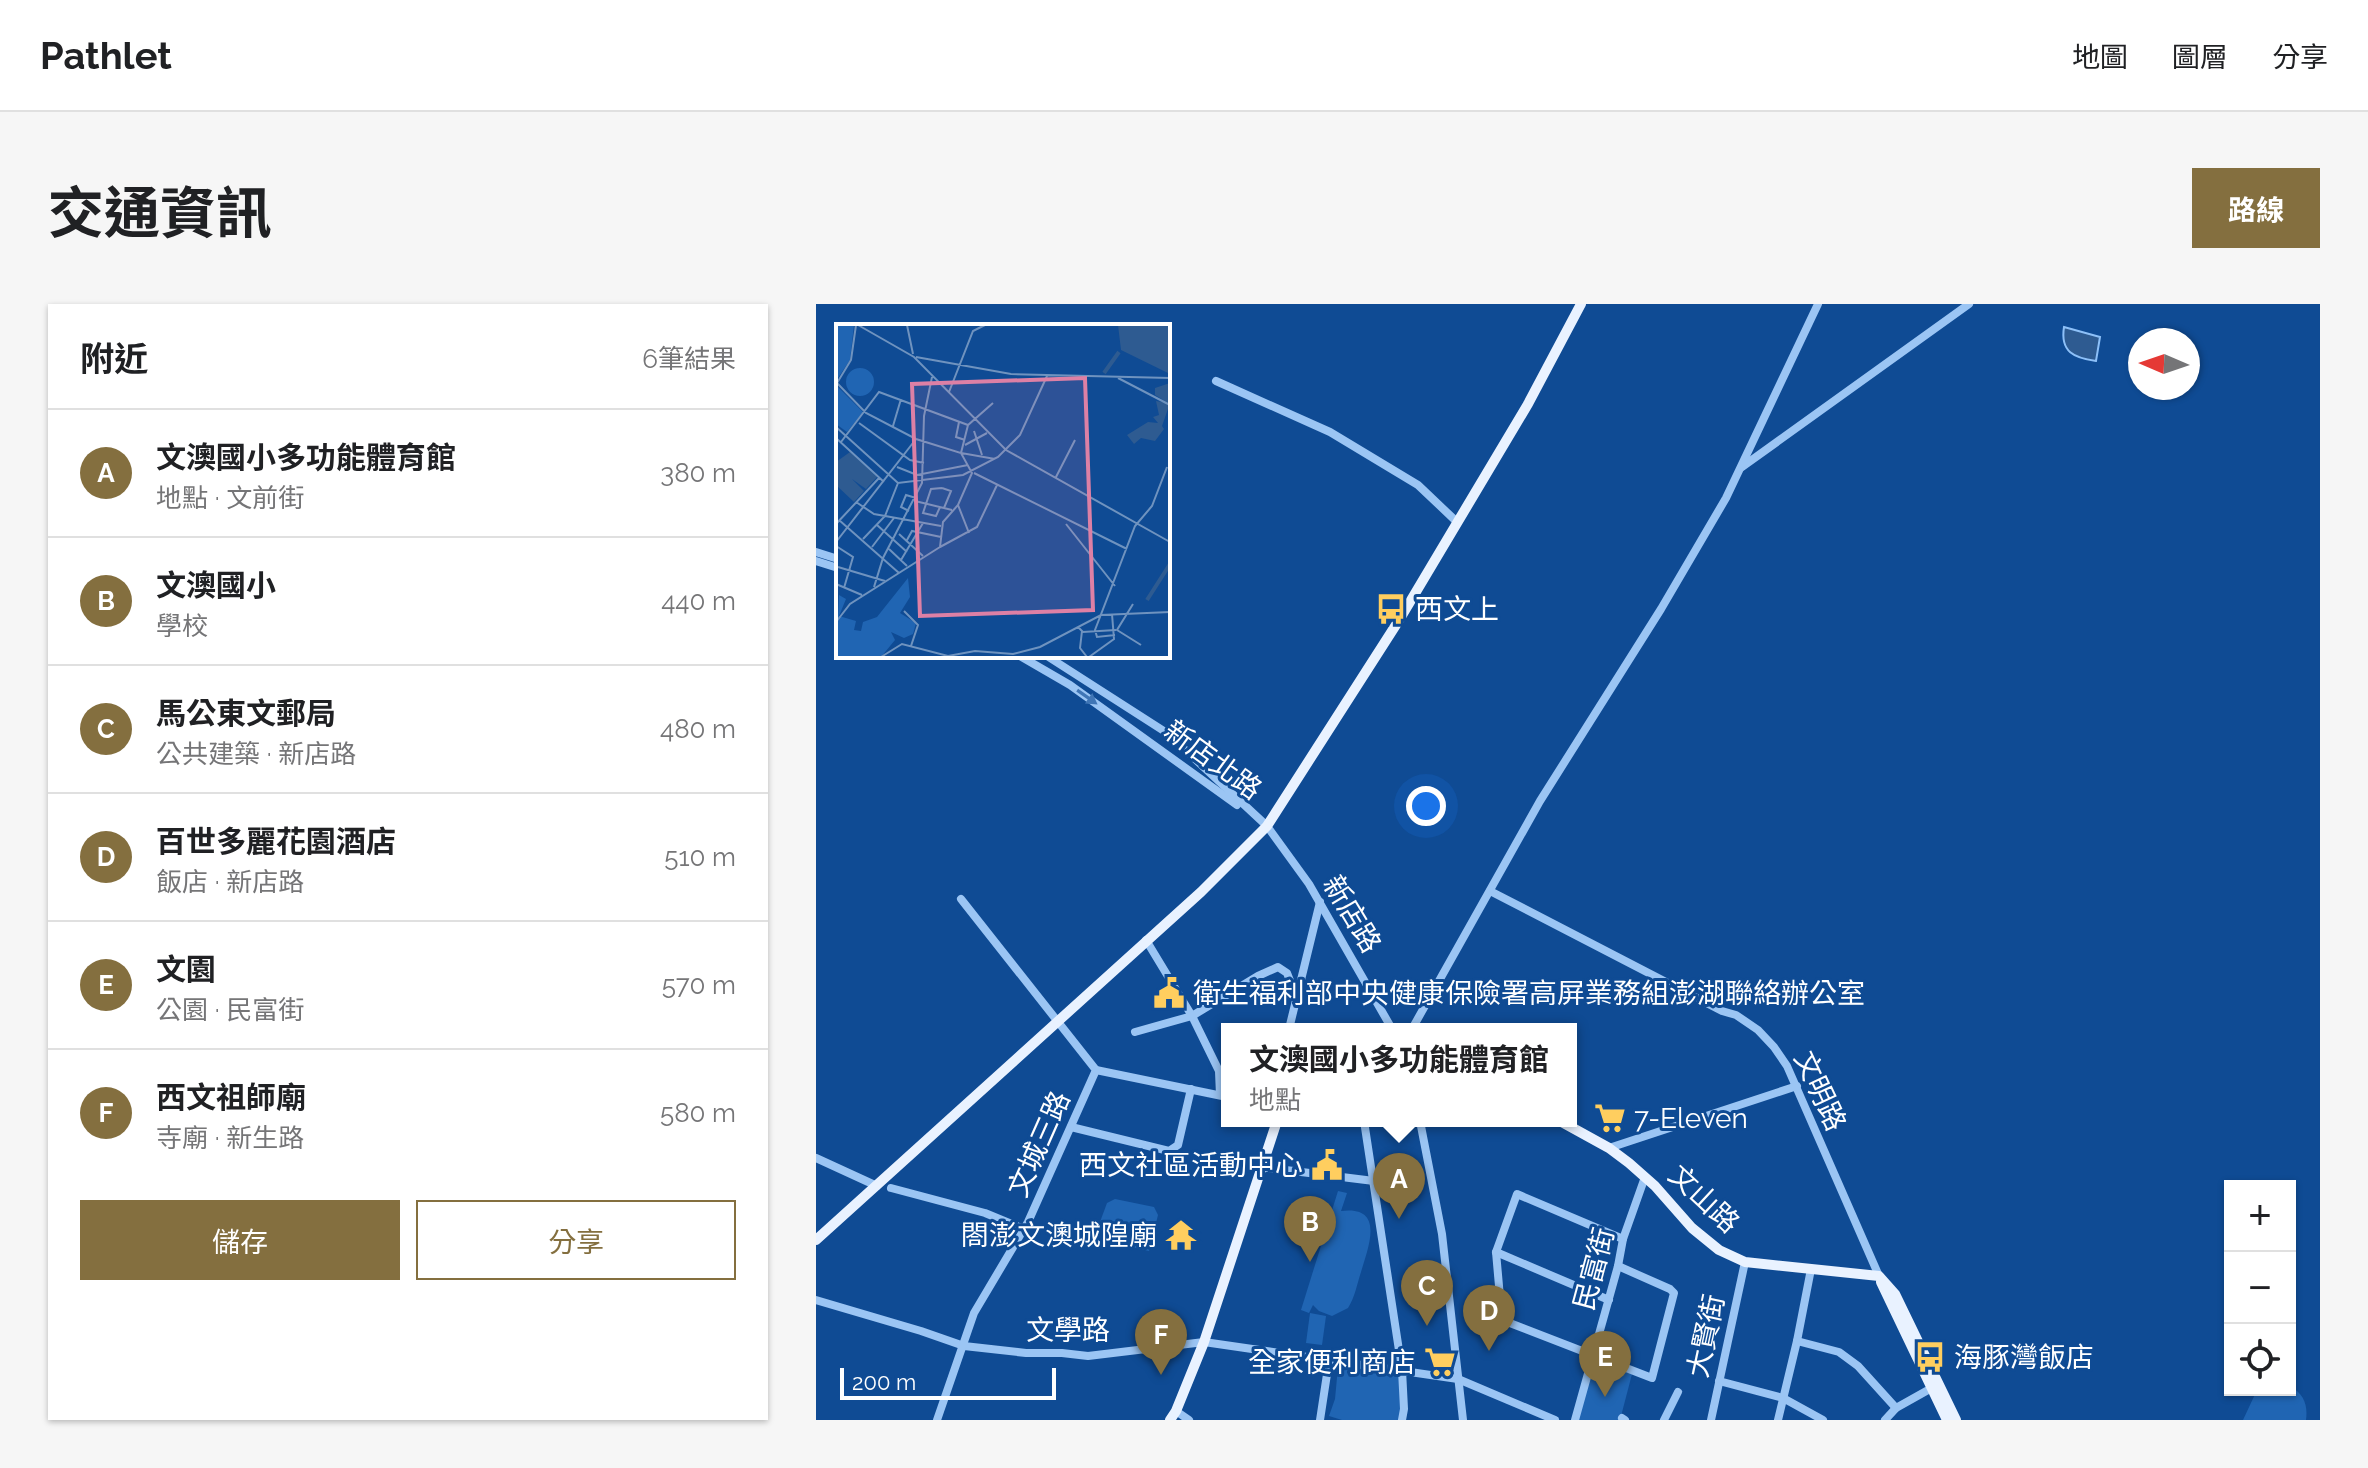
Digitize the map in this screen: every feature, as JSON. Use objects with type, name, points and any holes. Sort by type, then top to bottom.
[{"type":"main road","points":[[816,1240],[1201,892],[1267,826],[1396,624],[1528,404],[1581,304]]},
{"type":"main road","points":[[1173,1415],[1204,1342],[1273,1127]]},
{"type":"main road","name":"文山路","points":[[1571,1127],[1609,1148],[1645,1177],[1692,1228],[1719,1250],[1745,1262],[1879,1276]]},
{"type":"main road","points":[[1879,1276],[1886,1297],[1934,1387],[1956,1420]]},
{"type":"main road","points":[[1934,1387],[1947,1420]]},
{"type":"street","points":[[1415,1023],[1540,801],[1661,609],[1742,468],[1818,304]]},
{"type":"street","points":[[1742,468],[1969,304]]},
{"type":"street","points":[[1216,381],[1330,432],[1418,485],[1457,522]]},
{"type":"street","points":[[816,552],[836,558]]},
{"type":"street","points":[[816,561],[836,567]]},
{"type":"street","name":"新店北路","points":[[1023,658],[1070,685],[1267,826]]},
{"type":"street","name":"新店北路","points":[[1050,658],[1167,733],[1267,826]]},
{"type":"street","name":"新店路","points":[[1267,826],[1320,902],[1389,1023]]},
{"type":"street","name":"文明路","points":[[1490,891],[1722,1011],[1736,1015],[1758,1030],[1774,1047],[1797,1086],[1879,1276]]},
{"type":"street","name":"文城三路","points":[[937,1420],[974,1313],[1024,1229],[1096,1070],[961,899]]},
{"type":"street","points":[[1290,1023],[1320,902]]},
{"type":"street","points":[[1146,940],[1221,1066]]},
{"type":"street","points":[[1135,1032],[1192,1016],[1278,967],[1287,973],[1296,996]]},
{"type":"street","points":[[1096,1070],[1221,1095]]},
{"type":"street","points":[[1609,1148],[1797,1086]]},
{"type":"street","points":[[1071,1127],[1169,1151],[1178,1145],[1191,1089]]},
{"type":"street","points":[[1365,1127],[1402,1370],[1402,1420]]},
{"type":"street","points":[[1421,1127],[1442,1234],[1463,1420]]},
{"type":"street","points":[[816,1158],[877,1186]]},
{"type":"street","points":[[1261,1167],[1374,1181]]},
{"type":"street","name":"民富街","points":[[1575,1420],[1623,1239],[1645,1177]]},
{"type":"street","points":[[891,1188],[976,1210],[1024,1229]]},
{"type":"street","points":[[1618,1266],[1674,1293],[1652,1378],[1502,1320],[1496,1252],[1517,1194],[1623,1239]]},
{"type":"street","points":[[1496,1252],[1609,1300]]},
{"type":"street","name":"大賢街","points":[[1711,1420],[1745,1262]]},
{"type":"street","points":[[1778,1420],[1811,1269]]},
{"type":"street","name":"文學路","points":[[816,1300],[964,1346],[1088,1356],[1204,1342],[1458,1379],[1554,1420]]},
{"type":"street","points":[[1797,1341],[1839,1352],[1858,1366],[1896,1408]]},
{"type":"street","points":[[1320,1420],[1329,1361]]},
{"type":"street","points":[[1719,1381],[1783,1398],[1823,1420]]},
{"type":"street","points":[[1885,1420],[1896,1408],[1934,1387]]},
{"type":"street","points":[[1664,1420],[1678,1392]]},
{"type":"street","points":[[1173,1415],[1189,1420]]},
{"type":"shaded area","points":[[2064,327],[2100,337],[2096,361],[2070,352],[2064,342]]},
{"type":"shaded area","points":[[1338,1191],[1347,1193],[1341,1211],[1355,1211],[1369,1221],[1370,1241],[1348,1308],[1332,1316],[1313,1305],[1309,1313],[1301,1310]]},
{"type":"shaded area","points":[[1115,1199],[1154,1207],[1158,1215],[1149,1251],[1097,1239],[1107,1203]]},
{"type":"shaded area","points":[[1310,1313],[1326,1316],[1322,1345],[1306,1343]]},
{"type":"shaded area","points":[[1593,1358],[1632,1374],[1620,1420],[1577,1420]]},
{"type":"shaded area","points":[[1338,1367],[1400,1372],[1400,1420],[1342,1420],[1329,1416],[1335,1399]]},
{"type":"shaded area","points":[[2296,1391],[2304,1400],[2306,1420],[2243,1420],[2254,1396],[2296,1396]]},
{"type":"place","name":"西文上","points":[[1391,609]]},
{"type":"place","name":"衛生福利部中央健康保險署高屏業務組澎湖聯絡辦公室","points":[[1169,993]]},
{"type":"place","name":"7-Eleven","points":[[1610,1118]]},
{"type":"place","name":"西文社區活動中心","points":[[1327,1165]]},
{"type":"place","name":"文澳國小多功能體育館","points":[[1399,1219]]},
{"type":"place","name":"閤澎文澳城隍廟","points":[[1181,1235]]},
{"type":"place","name":"文澳國小","points":[[1310,1262]]},
{"type":"place","name":"馬公東文郵局","points":[[1427,1326]]},
{"type":"place","name":"百世多麗花園酒店","points":[[1489,1351]]},
{"type":"place","name":"海豚灣飯店","points":[[1930,1357]]},
{"type":"place","name":"全家便利商店","points":[[1440,1362]]},
{"type":"place","name":"西文祖師廟","points":[[1161,1375]]},
{"type":"place","name":"文園","points":[[1605,1397]]}]
